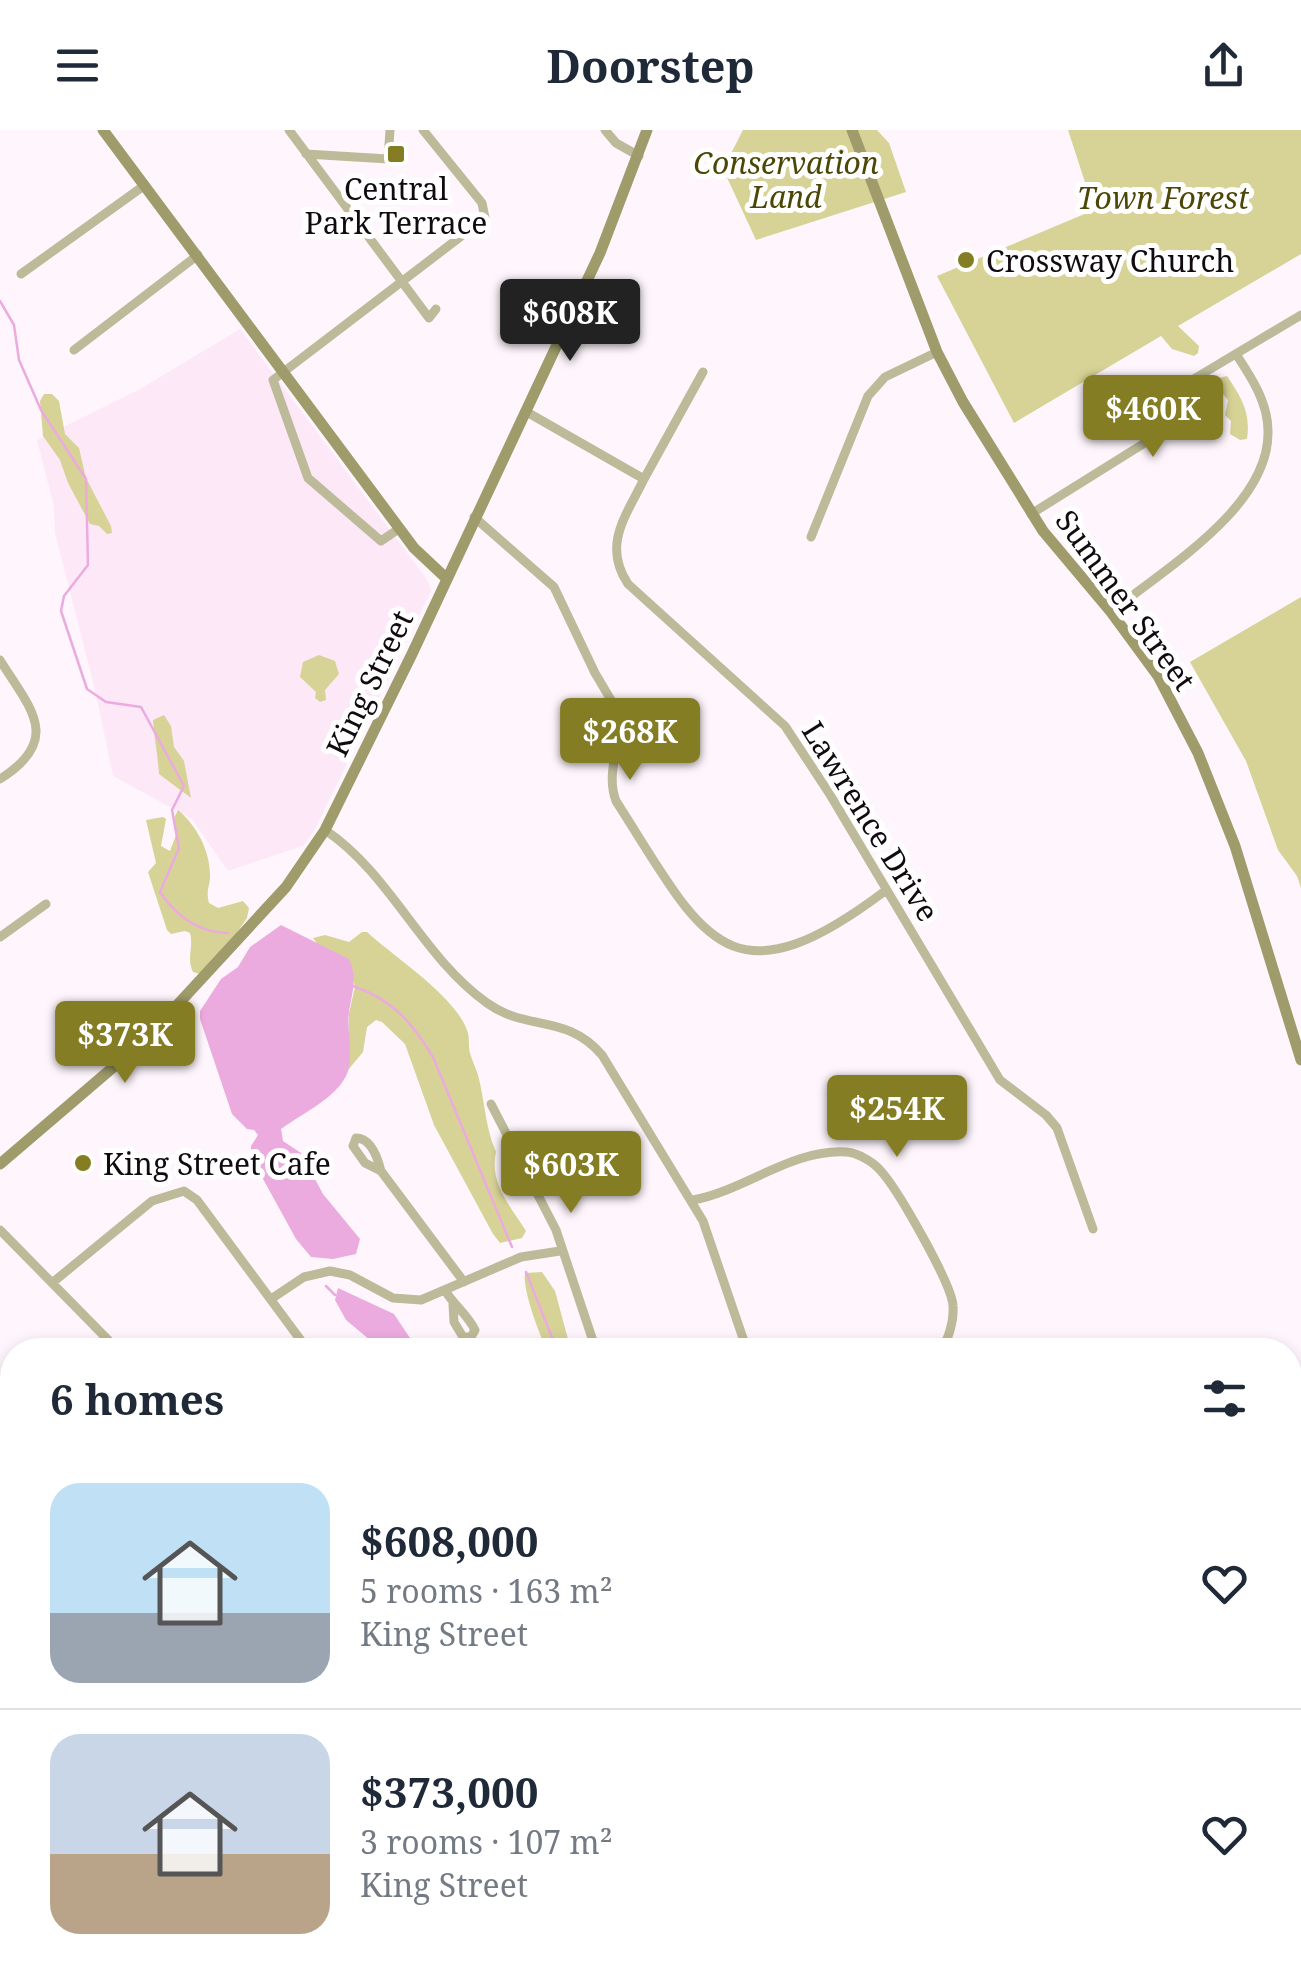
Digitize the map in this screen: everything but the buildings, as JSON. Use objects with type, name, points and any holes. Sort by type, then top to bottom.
[{"type":"main road","points":[[103,130],[414,548],[446,579]]},
{"type":"main road","name":"King Street","points":[[0,1164],[145,1040],[286,888],[325,830],[600,253],[647,130]]},
{"type":"main road","name":"Summer Street","points":[[852,130],[937,352],[963,402],[1032,514],[1158,676],[1198,753],[1234,846],[1301,1060]]},
{"type":"street","points":[[289,130],[428,318],[436,309]]},
{"type":"street","points":[[306,154],[388,159],[390,130]]},
{"type":"street","points":[[400,528],[381,541],[308,478],[273,380],[482,222],[486,213],[482,203],[423,130]]},
{"type":"street","points":[[604,130],[616,144],[638,156]]},
{"type":"street","points":[[21,274],[145,186]]},
{"type":"street","points":[[74,350],[198,255]]},
{"type":"street","points":[[1032,514],[1143,444],[1182,386],[1301,315]]},
{"type":"street","points":[[812,538],[868,396],[885,377],[937,352]]},
{"type":"street","points":[[1112,612],[1229,517],[1261,467],[1268,430],[1265,411],[1251,376],[1236,354]]},
{"type":"street","name":"Lawrence Drive","points":[[703,372],[617,535],[614,550],[619,570],[628,584],[785,726],[1000,1080],[1057,1128],[1093,1228]]},
{"type":"street","points":[[525,411],[644,479]]},
{"type":"street","points":[[474,517],[545,576],[564,603],[617,716],[619,729],[610,780],[616,802],[695,922],[733,948],[778,949],[802,942],[885,891]]},
{"type":"street","points":[[0,660],[32,706],[36,728],[34,746],[16,770],[0,779]]},
{"type":"street","points":[[325,830],[352,851],[458,980],[492,1006],[518,1018],[564,1026],[594,1046],[692,1200],[722,1269],[743,1338]]},
{"type":"street","points":[[0,937],[46,904]]},
{"type":"street","points":[[491,1104],[556,1230],[592,1338]]},
{"type":"street","points":[[692,1200],[711,1197],[802,1159],[854,1152],[879,1168],[939,1270],[954,1305],[948,1338]]},
{"type":"street","points":[[381,1171],[464,1282]]},
{"type":"street","points":[[52,1283],[152,1200],[184,1191],[197,1200],[299,1338]]},
{"type":"street","points":[[0,1230],[106,1338]]},
{"type":"street","points":[[271,1299],[304,1276],[330,1271],[350,1275],[400,1300],[421,1300],[530,1254],[560,1250]]},
{"type":"street","points":[[446,1292],[453,1304]]},
{"type":"shaded area","points":[[240,329],[428,581],[431,591],[315,829],[303,846],[228,871],[192,819],[113,776],[37,440],[140,389]]},
{"type":"shaded area","points":[[281,925],[349,959],[353,972],[346,1077],[331,1095],[281,1129],[283,1141],[301,1153],[323,1194],[360,1239],[356,1254],[333,1259],[311,1257],[296,1239],[251,1157],[251,1146],[258,1135],[232,1114],[200,1019],[200,1011],[221,979],[238,967],[250,947]]},
{"type":"shaded area","points":[[338,1288],[394,1314],[410,1338],[368,1338],[346,1320],[335,1300]]},
{"type":"green space","name":"Conservation Land","points":[[743,130],[877,130],[889,143],[906,192],[756,240],[723,169]]},
{"type":"green space","name":"Town Forest","points":[[1068,130],[1301,130],[1301,254],[1178,326],[1199,346],[1194,356],[1172,349],[1161,336],[1014,423],[937,276],[1094,210]]},
{"type":"green space","points":[[1227,376],[1244,405],[1247,439],[1230,434],[1231,421],[1225,415],[1228,400],[1215,379]]},
{"type":"green space","points":[[44,394],[52,394],[59,401],[65,434],[79,448],[86,478],[112,533],[90,524],[60,460],[43,436],[40,401]]},
{"type":"green space","points":[[1301,597],[1301,888],[1278,850],[1246,761],[1190,662]]},
{"type":"green space","points":[[319,655],[335,661],[339,674],[325,690],[326,700],[320,702],[315,698],[316,692],[300,677],[303,662]]},
{"type":"green space","points":[[164,715],[171,726],[174,747],[184,761],[191,798],[159,774],[153,720]]},
{"type":"green space","points":[[178,810],[197,832],[205,849],[210,868],[209,903],[218,908],[243,901],[249,908],[236,934],[200,974],[191,967],[190,933],[171,934],[167,930],[148,872],[156,863],[146,820],[166,819],[161,846],[170,851]]},
{"type":"green space","points":[[367,932],[437,990],[467,1030],[496,1152],[495,1173],[502,1193],[526,1231],[522,1238],[500,1243],[493,1234],[434,1125],[405,1044],[382,1022],[376,1020],[367,1027],[363,1052],[348,1070],[349,1013],[355,987],[348,959],[318,945],[313,938],[325,935],[349,942]]},
{"type":"green space","points":[[542,1272],[555,1291],[568,1338],[542,1338],[526,1289],[525,1273]]},
{"type":"waterway","points":[[0,301],[14,325],[19,360],[41,410],[86,479],[88,565],[64,596],[61,611],[87,689],[106,702],[141,707],[184,786],[172,810],[179,848],[160,892],[189,921],[207,930],[228,933]]},
{"type":"waterway","points":[[353,986],[400,1013],[433,1057],[512,1247]]},
{"type":"waterway","points":[[526,1272],[553,1338]]},
{"type":"waterway","points":[[326,1286],[335,1295]]},
{"type":"place","name":"Central Park Terrace","points":[[396,154]]},
{"type":"place","name":"Crossway Church","points":[[966,260]]},
{"type":"place","name":"King Street Cafe","points":[[83,1163]]}]
